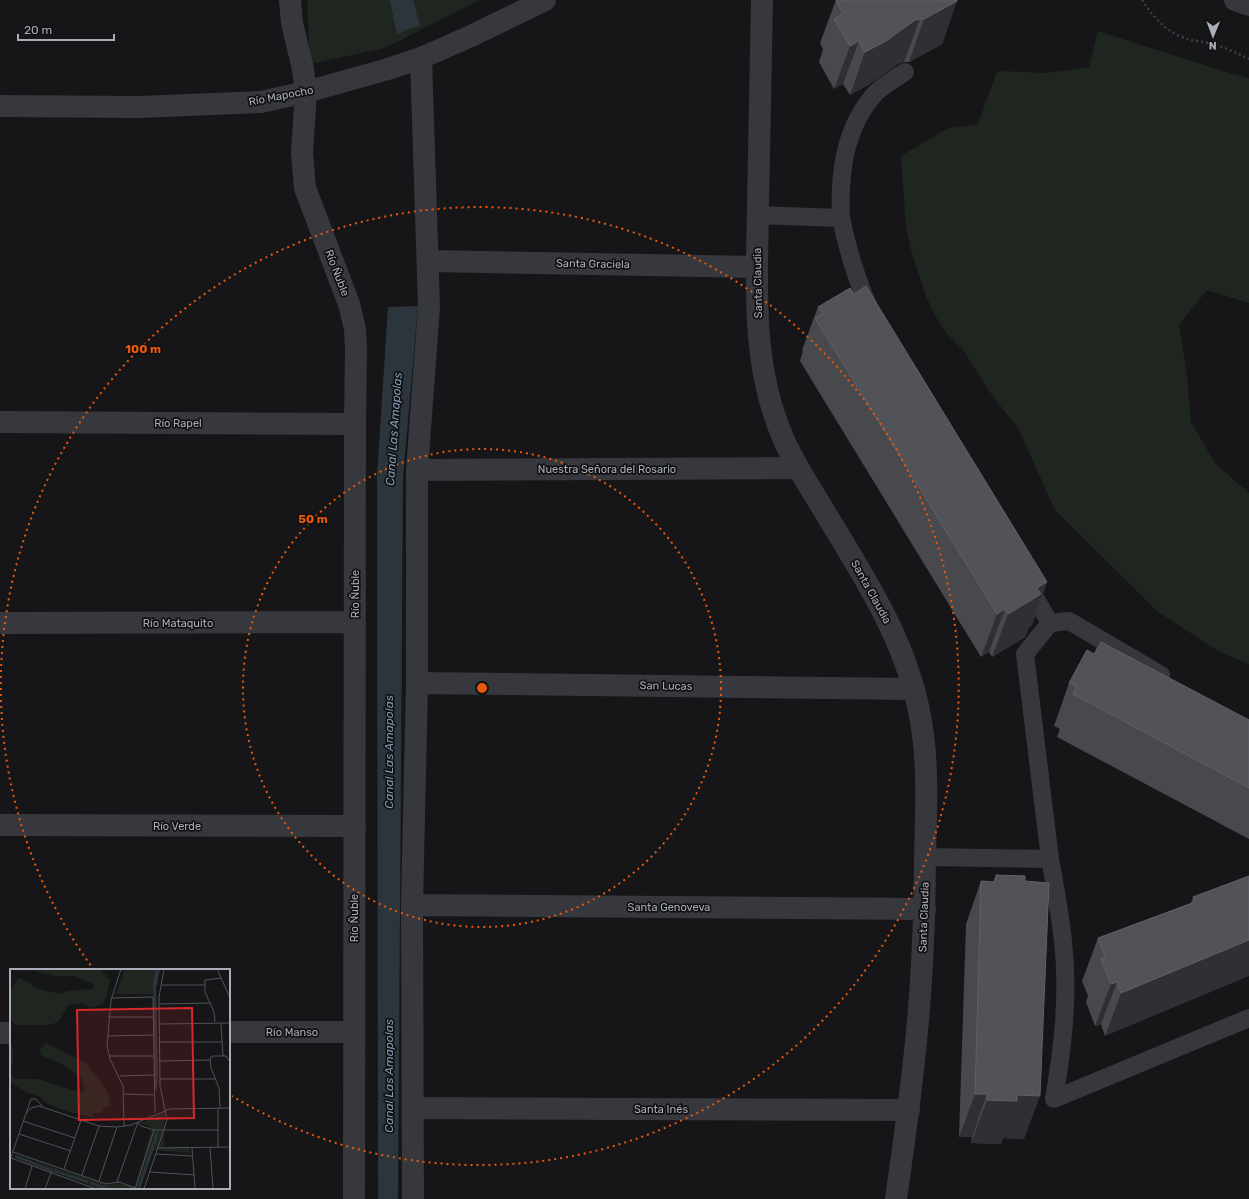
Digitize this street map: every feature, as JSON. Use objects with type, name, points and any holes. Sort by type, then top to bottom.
[{"type":"street","name":"Río Ñuble","points":[[290,0],[292,23],[303,69],[306,92],[302,153],[305,188],[346,298],[355,328],[354,1199]]},
{"type":"street","name":"Río Mapocho","points":[[0,106],[139,107],[261,102],[306,92],[421,58],[471,36],[545,0]]},
{"type":"street","name":"Santa Claudia","points":[[762,0],[757,268],[761,363],[768,397],[781,434],[798,468],[874,594],[890,624],[914,689],[922,725],[926,765],[925,909],[922,967],[908,1110],[896,1199]]},
{"type":"street","points":[[1235,0],[1249,5]]},
{"type":"street","points":[[414,1199],[412,905],[417,683],[417,470],[429,308],[421,58]]},
{"type":"street","name":"Santa Graciela","points":[[428,261],[757,268]]},
{"type":"street","name":"Río Rapel","points":[[0,422],[355,424]]},
{"type":"street","name":"Nuestra Señora del Rosario","points":[[417,470],[798,468]]},
{"type":"street","name":"Río Mataquito","points":[[0,623],[355,622]]},
{"type":"street","name":"San Lucas","points":[[417,683],[914,689]]},
{"type":"street","name":"Río Verde","points":[[0,825],[355,826]]},
{"type":"street","name":"Santa Genoveva","points":[[412,905],[925,909]]},
{"type":"street","name":"Río Manso","points":[[230,1032],[354,1032]]},
{"type":"street","name":"Santa Inés","points":[[413,1108],[908,1110]]},
{"type":"lane","points":[[878,327],[856,276],[841,218],[840,194],[842,170],[847,146],[858,119],[873,95],[905,72]]},
{"type":"lane","points":[[758,215],[841,218]]},
{"type":"lane","points":[[1018,570],[1050,623]]},
{"type":"lane","points":[[1176,684],[1069,620],[1050,623],[1025,654],[1050,859],[1058,900],[1063,942],[1065,981],[1064,1021],[1054,1099],[1249,1018]]},
{"type":"lane","points":[[925,857],[1050,859]]},
{"type":"path","points":[[1142,0],[1150,12],[1172,32],[1183,38],[1208,43],[1233,51],[1249,59]]},
{"type":"shaded area","points":[[307,0],[480,0],[385,48],[310,64]]},
{"type":"shaded area","points":[[1098,31],[1249,78],[1249,303],[1207,290],[1179,325],[1187,376],[1191,422],[1215,463],[1249,493],[1249,664],[1218,651],[1158,612],[1055,510],[1019,430],[989,391],[964,351],[947,334],[934,314],[925,294],[911,250],[906,227],[901,156],[948,128],[978,124],[997,71],[1046,73],[1089,67]]},
{"type":"water","points":[[390,0],[413,0],[420,26],[408,29],[397,35]]},
{"type":"water","name":"Canal Las Amapolas","points":[[418,306],[403,477],[398,1199],[378,1199],[377,475],[388,307]]},
{"type":"building","points":[[836,0],[957,1],[924,19],[915,20],[886,41],[865,52],[859,41],[850,46],[834,19],[843,14]]},
{"type":"building","points":[[866,286],[1047,582],[1037,588],[1041,594],[1008,614],[1005,609],[997,614],[815,318],[823,314],[818,307],[850,288],[854,294]]},
{"type":"building","points":[[1101,642],[1249,720],[1249,788],[1073,694],[1077,687],[1069,683],[1087,650],[1094,654]]},
{"type":"building","points":[[996,875],[1025,876],[1025,881],[1049,883],[1040,1096],[1017,1095],[1017,1101],[987,1100],[987,1094],[975,1094],[981,881],[995,882]]},
{"type":"building","points":[[1249,876],[1249,940],[1121,993],[1117,982],[1111,984],[1101,959],[1105,957],[1098,938],[1195,902],[1193,897]]}]
